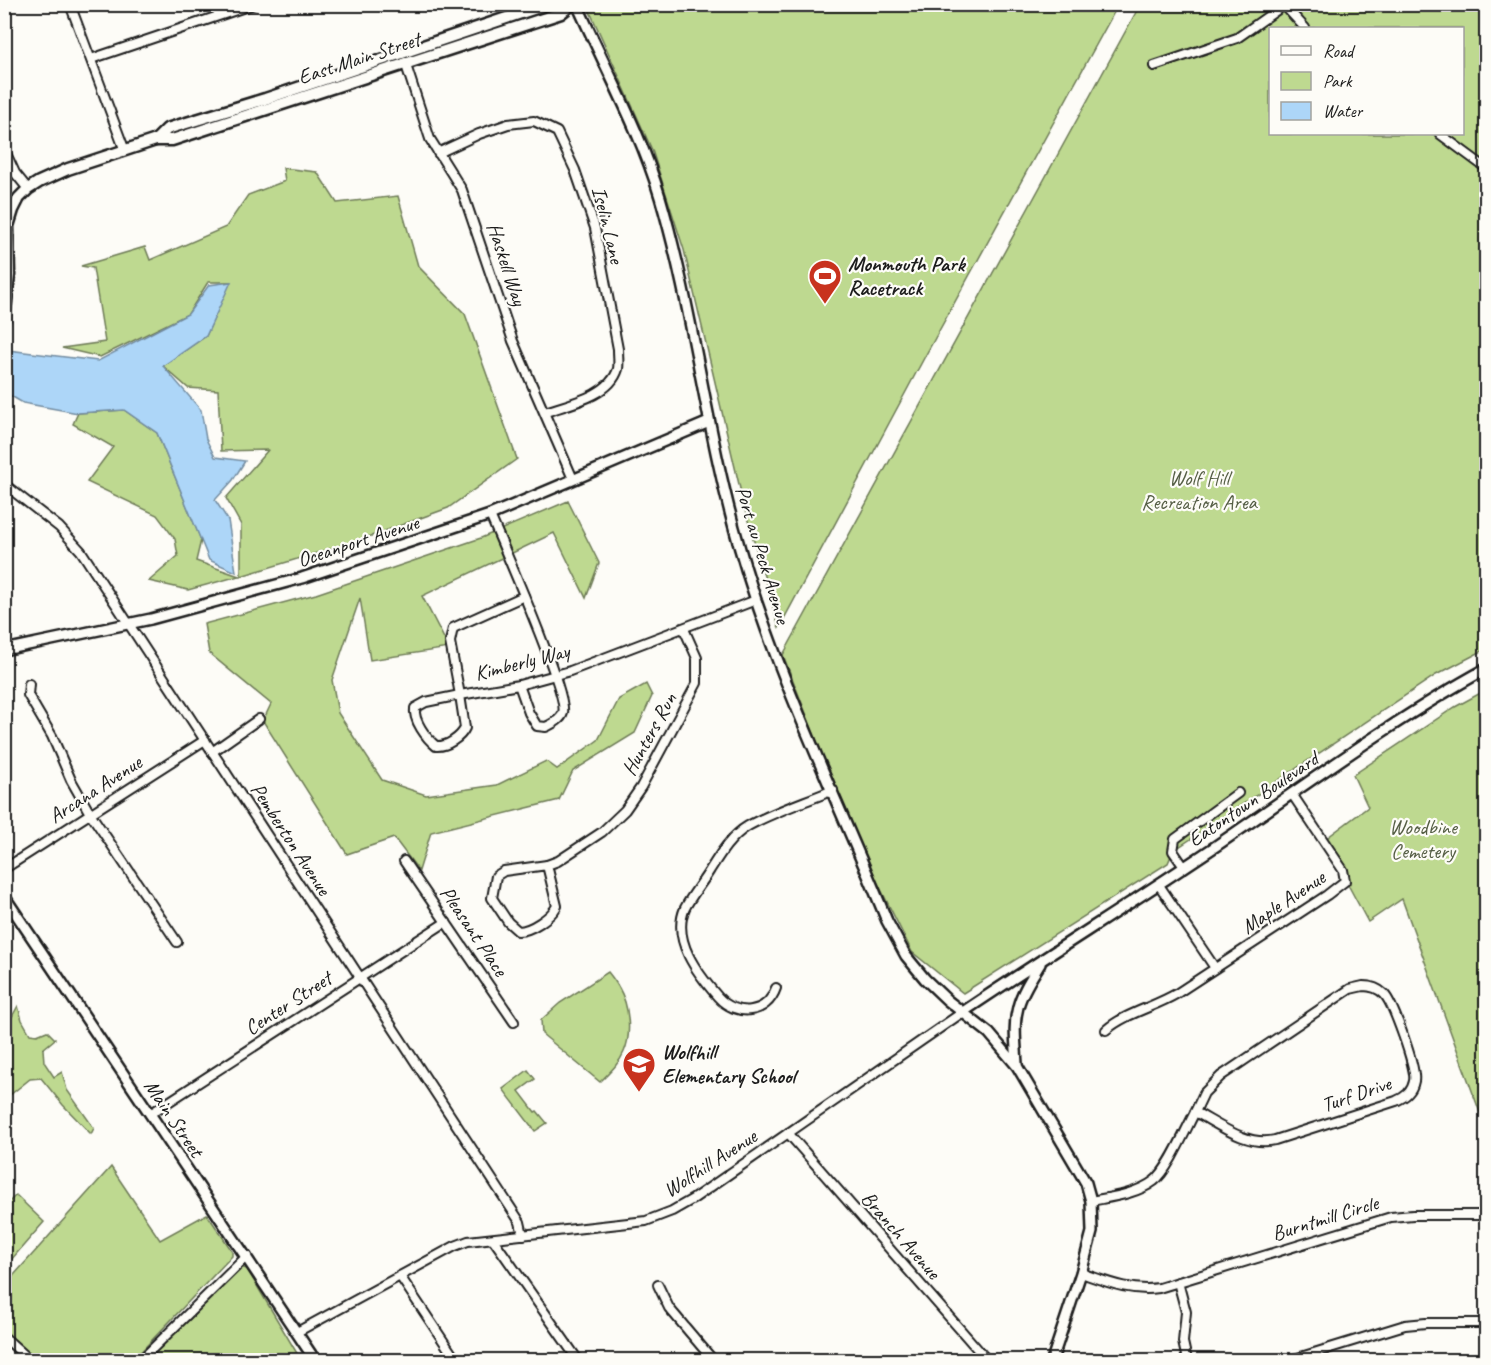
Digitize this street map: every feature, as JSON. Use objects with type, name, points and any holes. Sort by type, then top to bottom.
[{"type":"main road","name":"East Main Street","points":[[156,140],[167,129],[265,99],[548,4]]},
{"type":"main road","name":"East Main Street","points":[[28,189],[68,170],[156,140],[172,140],[405,62],[561,13],[572,4]]},
{"type":"main road","points":[[4,320],[8,226],[19,198],[28,189]]},
{"type":"street","points":[[90,59],[254,4]]},
{"type":"street","name":"Port au Peck Avenue","points":[[577,4],[635,131],[659,194],[679,273],[729,510],[756,600],[780,666],[887,921],[899,944],[925,979],[989,1033],[1017,1066]]},
{"type":"street","points":[[1154,66],[1237,38],[1283,5],[1304,27]]},
{"type":"street","points":[[71,7],[124,151]]},
{"type":"street","name":"Haskell Way","points":[[405,62],[430,139],[462,190],[513,341],[546,412],[573,479]]},
{"type":"street","name":"Iselin Lane","points":[[438,153],[488,130],[508,124],[534,121],[557,132],[575,170],[595,228],[618,349],[618,369],[608,386],[590,396],[546,412]]},
{"type":"street","points":[[1441,135],[1486,168]]},
{"type":"street","points":[[4,149],[15,173],[28,189]]},
{"type":"street","name":"Oceanport Avenue","points":[[4,650],[128,624],[302,579],[490,514],[709,422]]},
{"type":"street","name":"Pemberton Avenue","points":[[4,484],[75,542],[520,1222],[523,1234]]},
{"type":"street","points":[[490,514],[554,675],[564,712],[546,728],[537,726],[531,718],[519,685]]},
{"type":"street","name":"Kimberly Way","points":[[524,596],[456,625],[450,634],[460,695],[519,685],[554,675],[684,629],[756,600]]},
{"type":"street","name":"Hunters Run","points":[[547,865],[590,842],[615,821],[634,798],[696,687],[699,671],[697,658],[684,629]]},
{"type":"street","name":"Eatontown Boulevard","points":[[1041,962],[1451,689],[1486,669]]},
{"type":"street","points":[[29,684],[28,695],[51,736],[71,780],[177,942]]},
{"type":"street","points":[[460,695],[465,728],[463,732],[443,746],[436,746],[418,722],[415,708],[426,702],[460,695]]},
{"type":"street","points":[[212,752],[259,720]]},
{"type":"street","name":"Arcana Avenue","points":[[4,869],[205,740]]},
{"type":"street","points":[[776,988],[773,997],[756,1010],[738,1010],[725,1004],[687,953],[681,936],[682,919],[687,906],[722,852],[739,832],[832,790]]},
{"type":"street","points":[[1184,867],[1173,851],[1175,839],[1238,793]]},
{"type":"street","name":"Maple Avenue","points":[[1215,968],[1327,895],[1344,881],[1343,870],[1292,794]]},
{"type":"street","name":"Pleasant Place","points":[[404,861],[513,1022]]},
{"type":"street","points":[[547,865],[556,901],[555,910],[528,929],[518,931],[508,922],[492,898],[496,876],[504,871],[547,865]]},
{"type":"street","points":[[1106,1030],[1123,1018],[1162,1003],[1215,968],[1159,885]]},
{"type":"street","name":"Main Street","points":[[4,896],[315,1360]]},
{"type":"street","name":"Center Street","points":[[150,1114],[446,922]]},
{"type":"street","points":[[1041,962],[1018,1006],[1017,1066],[1086,1183],[1091,1201],[1092,1232],[1052,1360]]},
{"type":"street","name":"Wolfhill Avenue","points":[[297,1332],[461,1244],[476,1239],[614,1225],[656,1218],[693,1200],[1020,973],[1041,962]]},
{"type":"street","name":"Turf Drive","points":[[1091,1201],[1115,1196],[1153,1182],[1163,1172],[1204,1094],[1216,1079],[1356,987],[1371,986],[1385,995],[1414,1066],[1415,1080],[1408,1094],[1401,1099],[1269,1141],[1254,1141],[1243,1137],[1195,1112]]},
{"type":"street","name":"Branch Avenue","points":[[788,1133],[987,1360]]},
{"type":"street","name":"Burntmill Circle","points":[[1081,1273],[1140,1290],[1159,1288],[1390,1217],[1486,1215]]},
{"type":"street","points":[[493,1239],[578,1360]]},
{"type":"street","points":[[141,1360],[247,1256]]},
{"type":"street","points":[[400,1276],[456,1360]]},
{"type":"street","points":[[1178,1282],[1186,1307],[1183,1342],[1187,1360]]},
{"type":"street","points":[[658,1285],[669,1308],[713,1360]]},
{"type":"street","points":[[1293,1360],[1405,1325],[1486,1323]]},
{"type":"street","points":[[4,1337],[30,1360]]},
{"type":"green space","name":"Monmouth Park Racetrack","points":[[587,5],[1118,5],[779,628],[745,510],[684,250],[652,150]]},
{"type":"green space","name":"Wolf Hill Recreation Area","points":[[1140,5],[1486,5],[1486,157],[1480,164],[1486,171],[1486,649],[1436,675],[1173,851],[1168,863],[963,993],[912,952],[854,835],[783,655]]},
{"type":"green space","points":[[283,168],[317,172],[337,203],[398,196],[418,266],[465,314],[517,459],[448,508],[363,539],[241,576],[241,525],[226,498],[268,450],[221,451],[218,390],[188,388],[163,366],[206,336],[230,282],[208,282],[188,314],[100,357],[62,348],[105,342],[93,268],[81,266],[145,247],[150,260],[226,227],[248,195],[285,181]]},
{"type":"green space","points":[[124,410],[157,433],[201,540],[196,561],[239,576],[188,590],[149,581],[178,556],[175,539],[157,515],[87,482],[113,447],[73,424],[78,413]]},
{"type":"green space","points":[[568,501],[599,563],[586,598],[554,533],[422,596],[449,648],[370,660],[360,598],[332,680],[338,713],[382,780],[426,795],[497,785],[546,761],[557,769],[598,740],[619,699],[646,684],[652,696],[635,733],[573,771],[559,800],[431,832],[419,871],[394,838],[347,854],[263,721],[271,704],[209,653],[204,624],[316,594],[481,538]]},
{"type":"green space","name":"Woodbine Cemetery","points":[[1486,690],[1486,1129],[1402,899],[1368,922],[1324,840],[1368,807],[1353,775],[1455,707]]},
{"type":"green space","points":[[608,972],[618,986],[625,1003],[628,1037],[624,1052],[614,1068],[600,1082],[542,1034],[541,1020],[560,1003]]},
{"type":"green space","points":[[18,1006],[22,1020],[30,1034],[37,1035],[47,1031],[55,1039],[43,1049],[44,1062],[54,1077],[62,1072],[67,1090],[94,1128],[91,1134],[41,1078],[30,1079],[5,1099],[5,1029]]},
{"type":"green space","points":[[528,1070],[535,1079],[519,1091],[547,1123],[535,1131],[503,1089]]},
{"type":"green space","points":[[111,1167],[160,1240],[207,1214],[232,1251],[232,1256],[133,1360],[37,1360],[5,1331],[5,1285]]},
{"type":"green space","points":[[16,1195],[44,1222],[11,1260],[5,1254],[5,1206]]},
{"type":"green space","points":[[240,1267],[247,1269],[301,1360],[147,1360]]},
{"type":"water","points":[[231,282],[206,336],[163,366],[201,410],[206,439],[215,457],[245,461],[233,480],[215,500],[228,520],[236,572],[209,560],[157,433],[124,410],[78,413],[23,403],[4,392],[5,347],[8,350],[98,361],[188,314],[209,285]]},
{"type":"place","name":"Monmouth Park Racetrack","points":[[825,305]]},
{"type":"place","name":"Wolfhill Elementary School","points":[[639,1093]]}]
